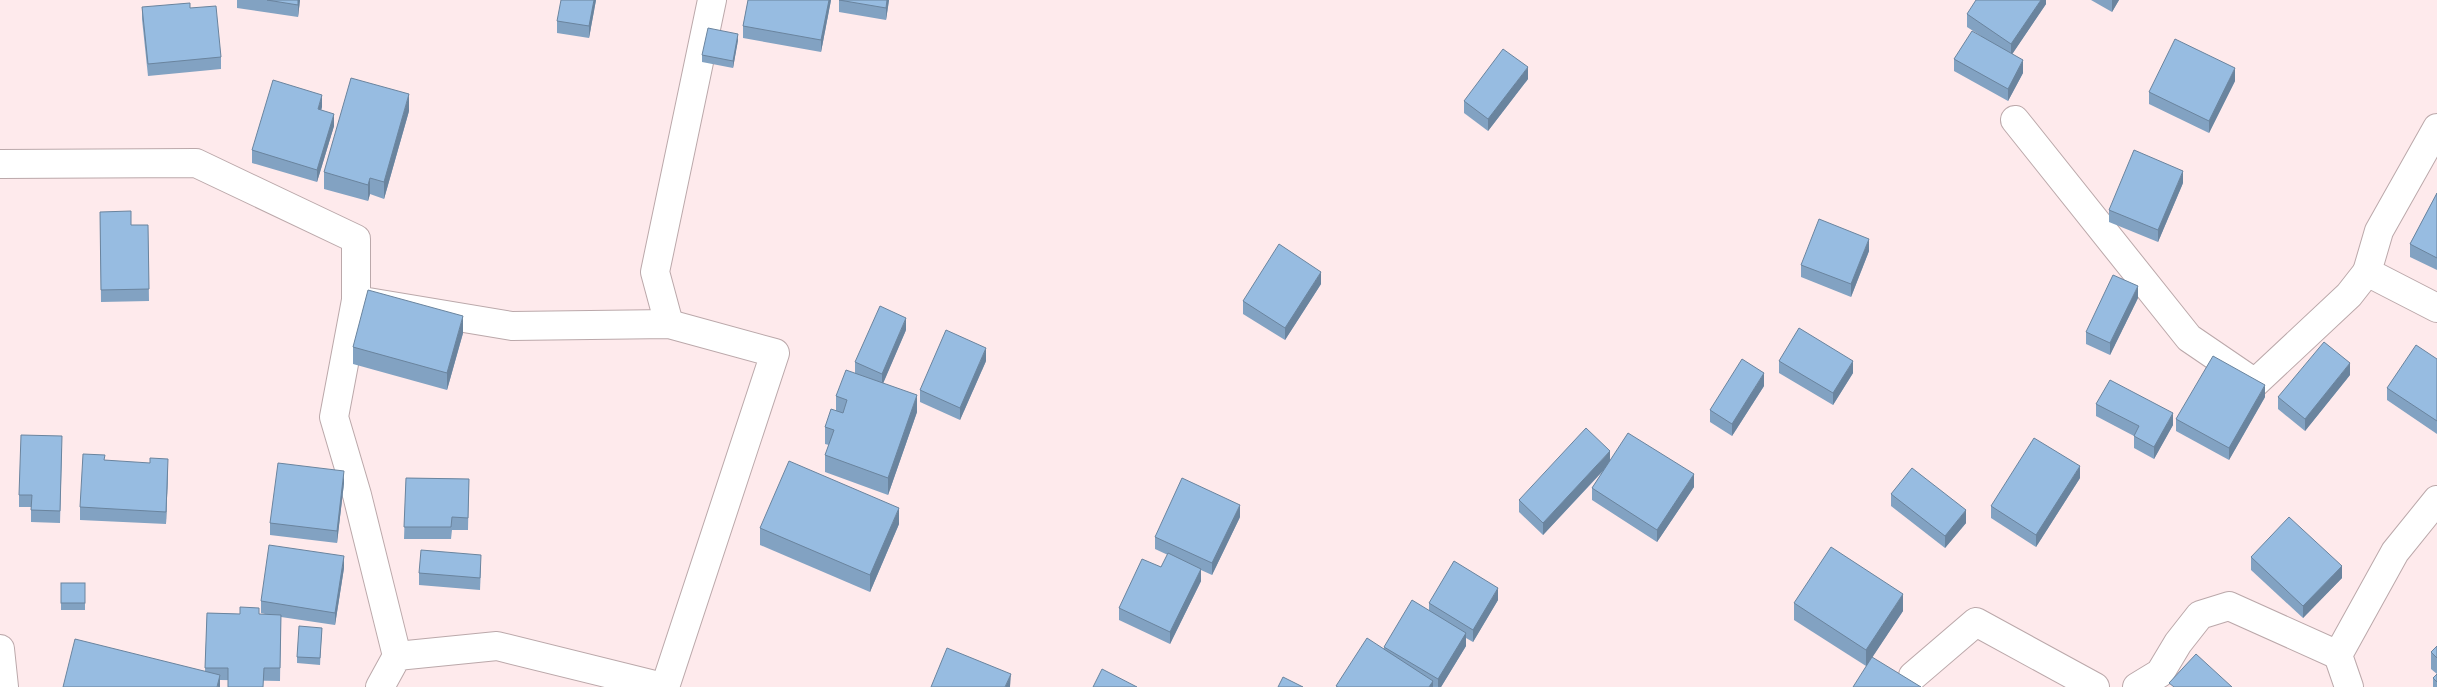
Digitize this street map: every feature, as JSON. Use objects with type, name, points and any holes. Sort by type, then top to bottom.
[{"type":"street","points":[[669,324],[655,272],[712,0]]},
{"type":"street","points":[[2015,120],[2189,338],[2255,383],[2349,295],[2367,272],[2379,231],[2437,128]]},
{"type":"street","points":[[0,164],[196,162],[356,239],[356,300],[334,418],[357,495],[397,656],[380,687]]},
{"type":"street","points":[[2367,272],[2437,308]]},
{"type":"street","points":[[356,300],[512,326],[669,324],[775,353],[664,687],[496,646],[397,656]]},
{"type":"street","points":[[2338,655],[2395,552],[2437,500]]},
{"type":"street","points":[[2137,687],[2160,673],[2178,643],[2200,615],[2229,606],[2338,655],[2349,687]]},
{"type":"street","points":[[1913,676],[1976,622],[2095,687]]},
{"type":"street","points":[[0,649],[4,687]]},
{"type":"building","points":[[267,0],[298,0],[298,5]]},
{"type":"building","points":[[561,0],[594,0],[589,26],[557,21]]},
{"type":"building","points":[[748,0],[829,0],[821,40],[743,26]]},
{"type":"building","points":[[839,0],[887,0],[886,8]]},
{"type":"building","points":[[1976,0],[2041,0],[2011,44],[1967,14]]},
{"type":"building","points":[[190,3],[190,8],[216,6],[221,57],[148,64],[142,7]]},
{"type":"building","points":[[708,28],[738,34],[733,61],[702,55]]},
{"type":"building","points":[[1972,31],[2023,60],[2008,89],[1954,59]]},
{"type":"building","points":[[2175,39],[2235,68],[2209,121],[2149,92]]},
{"type":"building","points":[[1503,49],[1528,67],[1488,119],[1464,101]]},
{"type":"building","points":[[351,78],[409,94],[384,182],[370,178],[368,185],[324,172]]},
{"type":"building","points":[[273,80],[322,95],[318,109],[334,114],[317,170],[252,150]]},
{"type":"building","points":[[2134,150],[2183,171],[2158,230],[2109,210]]},
{"type":"building","points":[[2437,193],[2437,258],[2410,244]]},
{"type":"building","points":[[131,211],[131,225],[148,225],[149,289],[101,290],[100,212]]},
{"type":"building","points":[[1819,219],[1869,239],[1851,284],[1801,265]]},
{"type":"building","points":[[1279,244],[1321,272],[1285,328],[1243,301]]},
{"type":"building","points":[[2113,275],[2138,286],[2110,343],[2086,332]]},
{"type":"building","points":[[368,290],[463,316],[447,373],[353,347]]},
{"type":"building","points":[[880,306],[906,318],[882,374],[855,362]]},
{"type":"building","points":[[1799,328],[1853,361],[1833,393],[1779,361]]},
{"type":"building","points":[[946,330],[986,348],[960,408],[920,390]]},
{"type":"building","points":[[2324,342],[2350,363],[2305,419],[2278,397]]},
{"type":"building","points":[[2416,345],[2437,359],[2437,421],[2387,388]]},
{"type":"building","points":[[2213,356],[2265,385],[2229,448],[2176,419]]},
{"type":"building","points":[[1742,359],[1764,373],[1732,424],[1710,410]]},
{"type":"building","points":[[846,370],[917,395],[888,478],[825,455],[834,430],[825,427],[831,409],[843,413],[847,400],[836,396]]},
{"type":"building","points":[[2110,380],[2173,413],[2154,447],[2134,436],[2139,426],[2096,404]]},
{"type":"building","points":[[1586,428],[1610,451],[1543,523],[1519,500]]},
{"type":"building","points":[[1628,433],[1694,474],[1657,530],[1592,488]]},
{"type":"building","points":[[21,435],[62,436],[60,511],[31,510],[32,495],[19,495]]},
{"type":"building","points":[[2034,438],[2080,466],[2036,535],[1991,506]]},
{"type":"building","points":[[83,454],[105,455],[104,460],[150,463],[150,458],[168,459],[166,512],[80,507]]},
{"type":"building","points":[[789,461],[899,508],[870,575],[760,528]]},
{"type":"building","points":[[278,463],[344,471],[337,531],[270,523]]},
{"type":"building","points":[[1912,468],[1966,510],[1945,536],[1891,494]]},
{"type":"building","points":[[406,478],[469,479],[468,518],[452,517],[451,527],[404,527]]},
{"type":"building","points":[[1182,478],[1240,505],[1212,563],[1155,537]]},
{"type":"building","points":[[2289,517],[2342,566],[2303,606],[2251,557]]},
{"type":"building","points":[[269,545],[344,556],[335,613],[261,601]]},
{"type":"building","points":[[1831,547],[1903,594],[1866,650],[1794,603]]},
{"type":"building","points":[[421,550],[481,555],[480,578],[419,573]]},
{"type":"building","points":[[1168,553],[1201,569],[1170,632],[1119,608],[1142,559],[1161,567]]},
{"type":"building","points":[[1454,561],[1498,588],[1473,630],[1429,603]]},
{"type":"building","points":[[61,583],[85,583],[85,603],[61,603]]},
{"type":"building","points":[[1412,600],[1466,633],[1438,679],[1384,647]]},
{"type":"building","points":[[240,607],[259,608],[259,614],[281,615],[280,668],[264,668],[263,687],[228,687],[228,668],[205,668],[207,613],[240,614]]},
{"type":"building","points":[[299,626],[322,628],[320,658],[297,657]]},
{"type":"building","points":[[1367,638],[1433,681],[1429,687],[1336,686]]},
{"type":"building","points":[[75,639],[220,675],[217,687],[63,687]]},
{"type":"building","points":[[2437,646],[2437,658],[2431,652]]},
{"type":"building","points":[[947,648],[1011,674],[1005,687],[931,687]]},
{"type":"building","points":[[2196,654],[2232,687],[2174,687],[2169,683]]},
{"type":"building","points":[[1872,657],[1921,687],[1853,687]]},
{"type":"building","points":[[1102,669],[1137,687],[1093,687]]},
{"type":"building","points":[[2437,674],[2437,682],[2433,678]]},
{"type":"building","points":[[1283,677],[1303,687],[1278,687]]}]
